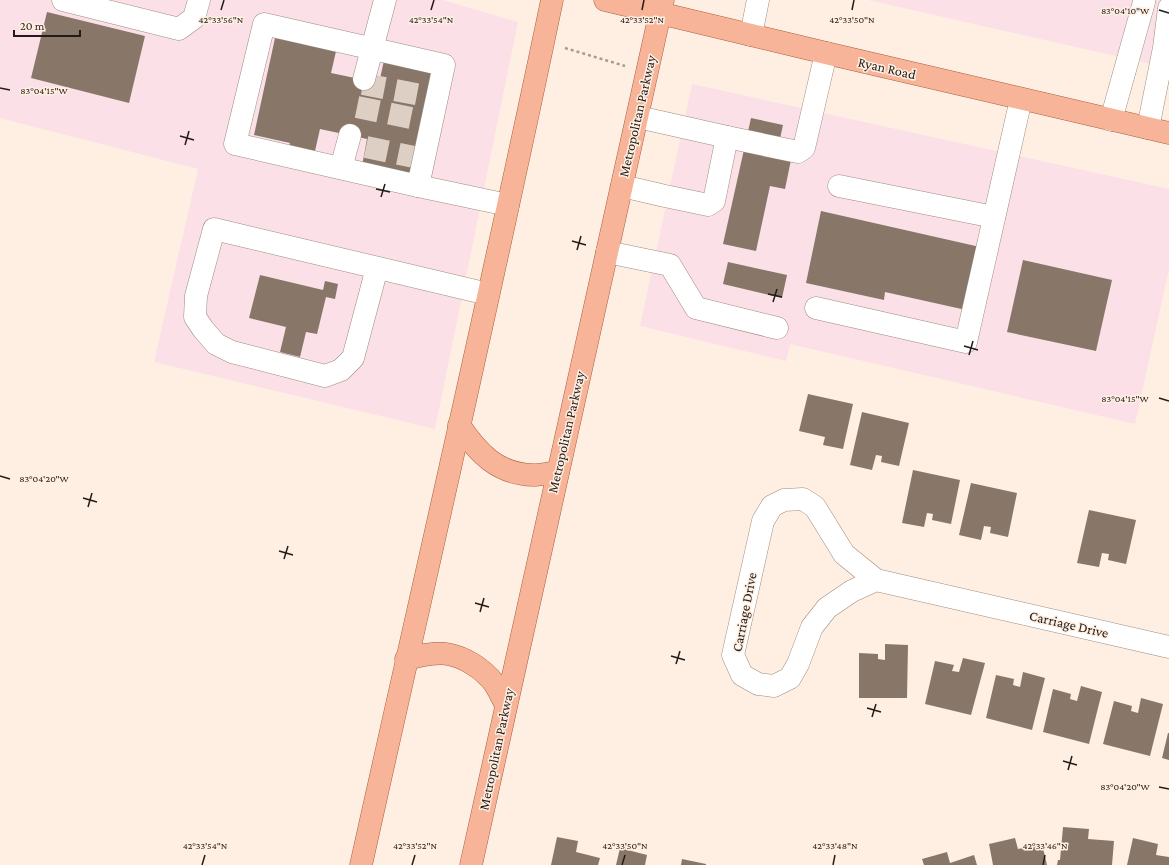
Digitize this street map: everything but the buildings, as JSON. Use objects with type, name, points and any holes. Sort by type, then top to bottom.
[{"type":"main road","points":[[361,865],[508,205],[552,0]]},
{"type":"main road","name":"Ryan Road","points":[[605,0],[662,7],[751,35],[826,54],[1169,133]]},
{"type":"main road","name":"Metropolitan Parkway","points":[[471,865],[662,7]]},
{"type":"main road","points":[[459,425],[472,444],[484,457],[500,468],[517,474],[528,475],[558,472]]},
{"type":"main road","points":[[406,659],[427,655],[446,654],[460,658],[478,667],[494,683],[506,705]]},
{"type":"street","points":[[63,0],[179,29],[194,18],[199,0]]},
{"type":"street","points":[[364,79],[385,0]]},
{"type":"street","points":[[751,35],[758,0]]},
{"type":"street","points":[[1111,120],[1139,1],[1169,8],[1164,48],[1148,128]]},
{"type":"street","points":[[418,186],[419,158],[431,97],[444,65],[264,24],[235,144],[418,186],[508,205]]},
{"type":"street","points":[[638,117],[798,152],[804,148],[826,54]]},
{"type":"street","points":[[816,308],[966,342],[1021,99]]},
{"type":"street","points":[[622,186],[708,205],[714,201],[728,137]]},
{"type":"street","points":[[341,168],[354,142]]},
{"type":"street","points":[[839,186],[994,217]]},
{"type":"street","points":[[377,268],[353,358],[341,370],[325,376],[232,352],[216,344],[202,329],[195,317],[196,296],[214,229],[488,294]]},
{"type":"street","points":[[607,252],[670,265],[696,308],[776,328]]},
{"type":"street","name":"Carriage Drive","points":[[876,580],[852,591],[827,608],[812,627],[798,664],[790,678],[774,686],[758,684],[742,675],[733,655],[763,521],[772,506],[784,500],[803,499],[815,507],[844,554],[876,580],[1169,647]]},
{"type":"path","points":[[562,48],[627,66]]},
{"type":"shaded area","points":[[0,0],[443,0],[518,22],[435,429],[154,362],[198,169],[0,118]]},
{"type":"shaded area","points":[[868,0],[1169,0],[1169,68]]},
{"type":"shaded area","points":[[692,84],[1169,189],[1169,269],[1135,424],[790,344],[786,361],[640,326]]},
{"type":"tunnel","points":[[363,84],[426,96]]},
{"type":"tunnel","points":[[357,107],[421,120]]},
{"type":"tunnel","points":[[366,147],[414,157]]}]
